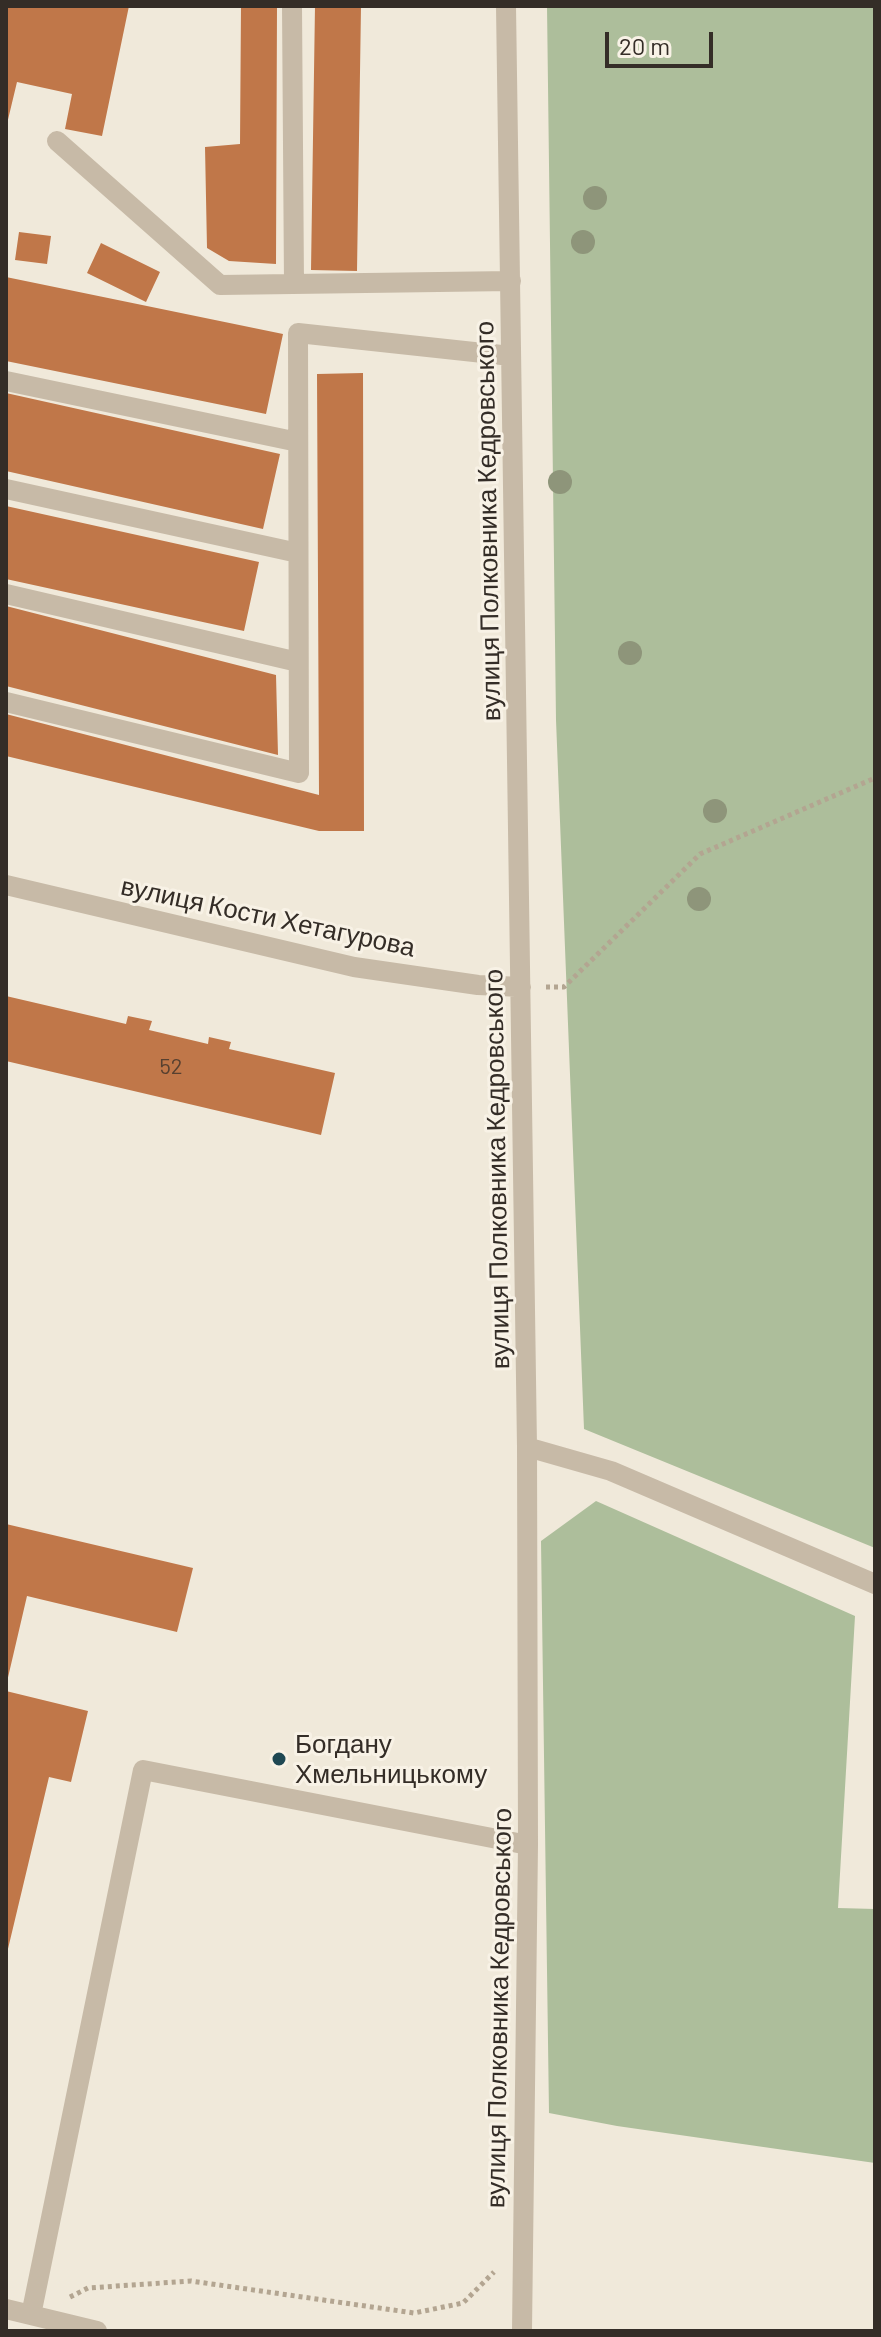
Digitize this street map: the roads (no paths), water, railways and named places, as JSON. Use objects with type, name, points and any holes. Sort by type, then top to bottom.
[{"type":"street","points":[[292,6],[294,284]]},
{"type":"street","name":"вулиця Полковника Кедровського","points":[[506,6],[527,1447],[528,1845],[522,2331]]},
{"type":"street","points":[[57,141],[220,285],[511,281]]},
{"type":"street","points":[[6,702],[299,773],[298,333],[511,356]]},
{"type":"street","points":[[6,381],[298,442]]},
{"type":"street","points":[[6,489],[298,553]]},
{"type":"street","points":[[6,594],[298,662]]},
{"type":"street","name":"вулиця Кости Хетагурова","points":[[6,885],[354,967],[478,985],[521,987]]},
{"type":"street","points":[[527,1447],[611,1471],[875,1584]]},
{"type":"street","points":[[31,2315],[143,1770],[528,1845]]},
{"type":"street","points":[[6,2309],[97,2331]]},
{"type":"place","name":"Богдану Хмельницькому","points":[[279,1759]]}]
